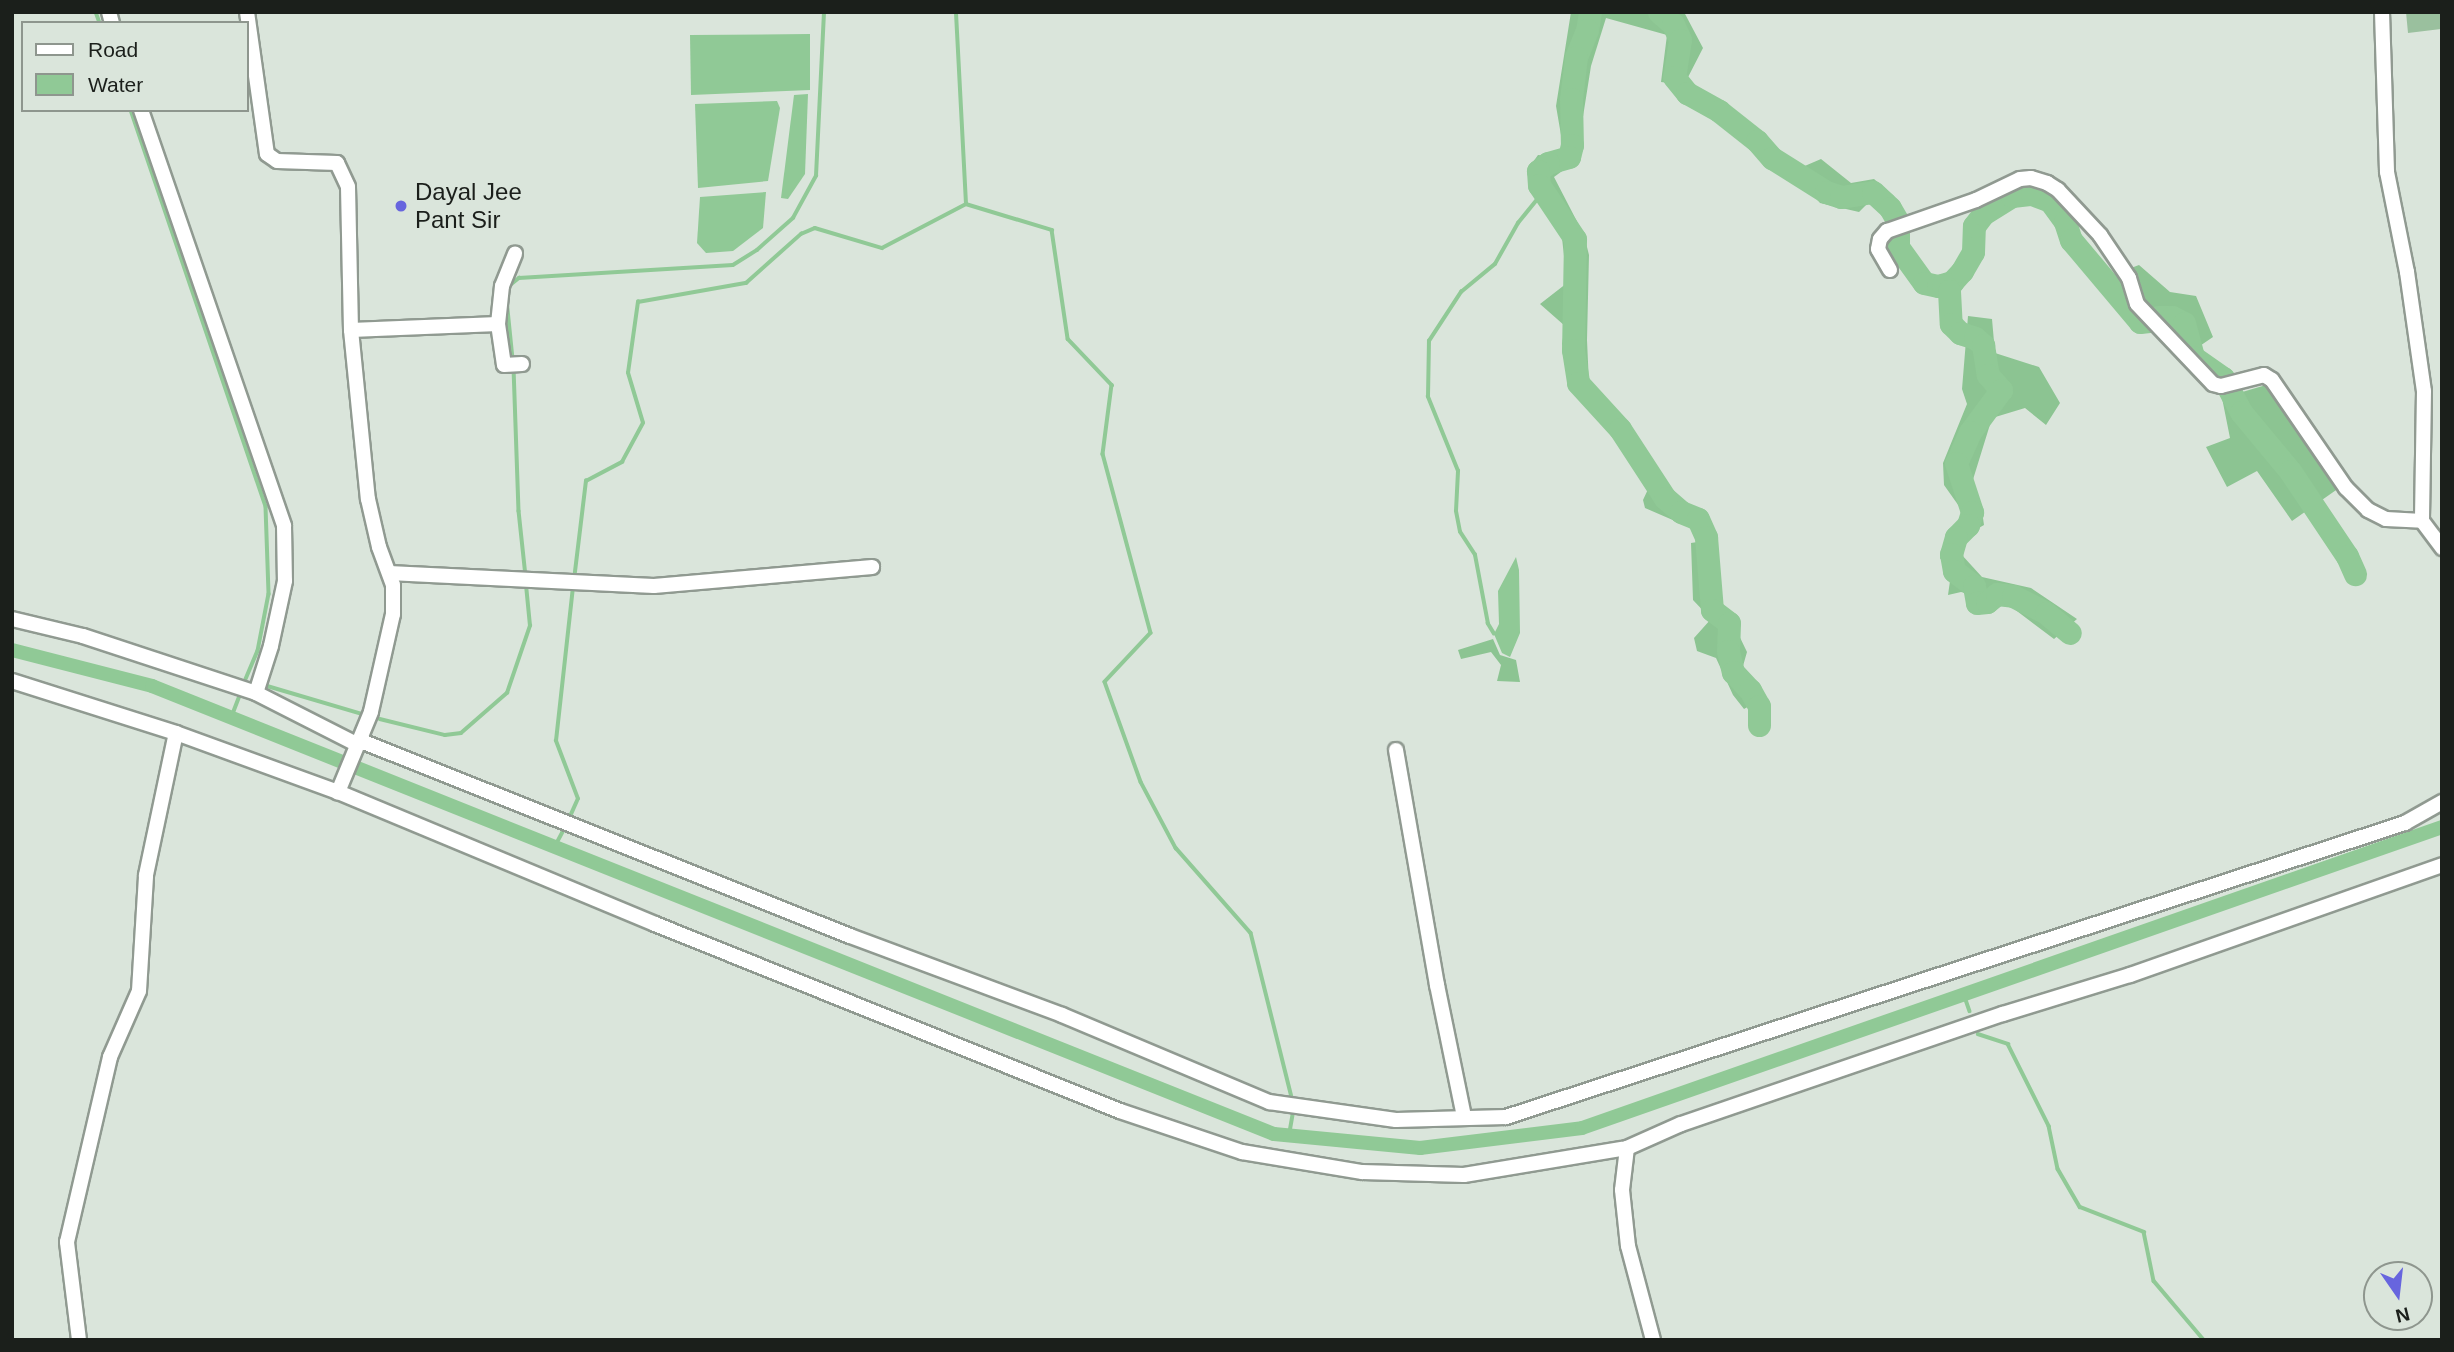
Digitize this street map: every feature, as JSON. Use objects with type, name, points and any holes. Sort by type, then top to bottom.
[{"type":"street","points":[[247,12],[267,154],[277,161],[337,163],[348,187],[351,330],[369,499],[379,547],[393,584],[393,614],[371,712],[340,785]]},
{"type":"street","points":[[2382,12],[2387,99],[2387,172],[2407,272],[2424,391],[2422,521],[2442,548]]},
{"type":"street","points":[[142,112],[284,526],[285,581],[271,646],[256,693]]},
{"type":"street","points":[[1890,270],[1878,249],[1880,239],[1889,230],[1976,200],[2020,178],[2047,183],[2058,190],[2100,235],[2129,278],[2137,304],[2213,384],[2226,384],[2256,375],[2264,375],[2272,380],[2346,488],[2368,510],[2386,519],[2422,521]]},
{"type":"street","points":[[515,254],[502,286],[498,324],[504,365],[522,364]]},
{"type":"street","points":[[351,330],[498,324]]},
{"type":"street","points":[[389,573],[654,586],[872,567]]},
{"type":"street","points":[[12,619],[83,636],[256,693],[356,748],[1062,1014],[1269,1102],[1396,1120],[1464,1116],[1506,1117],[2405,823],[2442,802]]},
{"type":"street","points":[[12,681],[340,785],[636,917],[1120,1111],[1242,1152],[1362,1172],[1464,1175],[1627,1148],[1681,1124],[2003,1014],[2130,975],[2442,865]]},
{"type":"street","points":[[79,1340],[67,1242],[110,1057],[139,991],[146,875],[176,733]]},
{"type":"street","points":[[1395,750],[1437,985],[1464,1116]]},
{"type":"street","points":[[1627,1148],[1622,1190],[1628,1246],[1653,1340]]},
{"type":"shaded area","points":[[1571,12],[1684,12],[1703,48],[1684,85],[1661,82],[1667,35],[1606,18],[1591,66],[1576,161],[1554,177],[1584,235],[1589,255],[1589,384],[1605,408],[1596,418],[1571,383],[1562,344],[1565,326],[1540,304],[1567,283],[1561,229],[1528,169],[1538,155],[1559,157],[1562,141],[1556,106]]},
{"type":"shaded area","points":[[2406,12],[2442,12],[2442,34],[2441,29],[2408,33]]},
{"type":"shaded area","points":[[1821,159],[1851,183],[1874,179],[1894,196],[1901,215],[1887,222],[1871,200],[1859,212],[1820,203],[1793,171]]},
{"type":"shaded area","points":[[2139,265],[2170,292],[2196,296],[2213,337],[2188,354],[2140,301],[2131,268]]},
{"type":"shaded area","points":[[1968,316],[1992,319],[1995,353],[2039,367],[2060,403],[2046,425],[2025,408],[1992,418],[1971,486],[1982,511],[1984,525],[1963,537],[1961,554],[1982,577],[2031,588],[2077,619],[2054,639],[2005,602],[1961,592],[1948,595],[1951,574],[1940,558],[1961,518],[1961,509],[1944,485],[1943,463],[1967,404],[1962,389]]},
{"type":"shaded area","points":[[2266,385],[2339,488],[2292,521],[2257,471],[2227,487],[2206,447],[2230,438],[2222,398]]},
{"type":"shaded area","points":[[1659,482],[1668,495],[1680,499],[1705,521],[1682,524],[1645,508],[1643,500],[1650,485]]},
{"type":"shaded area","points":[[1710,540],[1714,559],[1716,604],[1734,625],[1747,652],[1743,666],[1763,698],[1744,709],[1733,695],[1716,658],[1697,651],[1694,638],[1711,619],[1693,600],[1691,543]]},
{"type":"shaded area","points":[[1493,639],[1500,655],[1516,660],[1520,682],[1497,681],[1501,665],[1491,652],[1461,659],[1458,650]]},
{"type":"water","points":[[810,34],[810,90],[691,95],[690,35]]},
{"type":"water","points":[[808,94],[805,174],[788,199],[781,198],[794,95]]},
{"type":"water","points":[[777,101],[780,108],[768,181],[698,188],[695,104]]},
{"type":"water","points":[[766,192],[763,228],[733,251],[706,253],[697,243],[700,197]]},
{"type":"water","points":[[1516,557],[1519,570],[1520,633],[1510,657],[1502,653],[1494,634],[1499,624],[1498,591]]},
{"type":"waterway","points":[[96,12],[99,21]]},
{"type":"waterway","points":[[509,286],[519,278],[733,265],[757,250],[793,218],[816,176],[824,12]]},
{"type":"waterway","points":[[574,580],[586,481],[622,462],[643,423],[628,373],[638,302],[746,283],[801,234],[815,228],[882,248],[966,204],[956,12]]},
{"type":"waterway","points":[[1590,12],[1587,30],[1576,57],[1571,99],[1572,145],[1569,157],[1548,163],[1538,171],[1539,185],[1575,239],[1573,350],[1578,383],[1620,429],[1665,498],[1681,512],[1698,519],[1706,537],[1712,610],[1729,623],[1728,651],[1733,672],[1750,690],[1759,706],[1759,725]]},
{"type":"waterway","points":[[1659,12],[1673,24],[1680,40],[1674,77],[1687,93],[1719,111],[1757,141],[1772,158],[1826,192],[1841,197],[1873,192],[1890,208],[1898,222],[1898,247],[1924,283],[1938,286],[1952,282],[1973,252],[1974,226],[1983,214],[2012,196],[2032,194],[2050,201],[2065,222],[2071,240],[2140,322],[2149,321]]},
{"type":"waterway","points":[[132,112],[266,507],[269,594],[258,651],[246,679]]},
{"type":"waterway","points":[[1494,634],[1488,624],[1475,555],[1460,532],[1456,511],[1458,471],[1428,397],[1429,341],[1461,292],[1495,264],[1518,223],[1544,191]]},
{"type":"waterway","points":[[966,204],[1052,230],[1068,339],[1112,385],[1103,454],[1151,633],[1105,682],[1141,782],[1176,848],[1251,933],[1293,1101]]},
{"type":"waterway","points":[[1943,285],[1949,291],[1951,324],[1960,333],[1975,338],[1983,345],[1988,375],[2001,390],[1970,432],[1956,463],[1972,512],[1968,525],[1956,537],[1951,554],[1954,571],[1974,586],[1977,603],[1987,602],[1997,594],[2013,596],[2046,613],[2070,633]]},
{"type":"waterway","points":[[507,300],[513,359]]},
{"type":"waterway","points":[[2158,317],[2172,317],[2184,323],[2193,357],[2223,378],[2241,412],[2290,471],[2347,556],[2355,574]]},
{"type":"waterway","points":[[514,368],[519,511],[526,577]]},
{"type":"waterway","points":[[380,719],[445,735],[461,733],[507,693],[530,626],[526,585]]},
{"type":"waterway","points":[[568,821],[578,799],[556,741],[573,587]]},
{"type":"waterway","points":[[12,650],[152,686],[1274,1134],[1420,1148],[1582,1128],[2442,827]]},
{"type":"waterway","points":[[264,685],[366,715]]},
{"type":"waterway","points":[[231,718],[240,695]]},
{"type":"waterway","points":[[554,848],[565,827]]},
{"type":"waterway","points":[[1964,994],[1970,1011]]},
{"type":"waterway","points":[[1978,1034],[2008,1044],[2049,1126],[2058,1169],[2080,1207],[2144,1232],[2154,1281],[2204,1340]]},
{"type":"waterway","points":[[1289,1135],[1293,1113]]},
{"type":"place","name":"Dayal Jee Pant Sir","points":[[401,206]]}]
